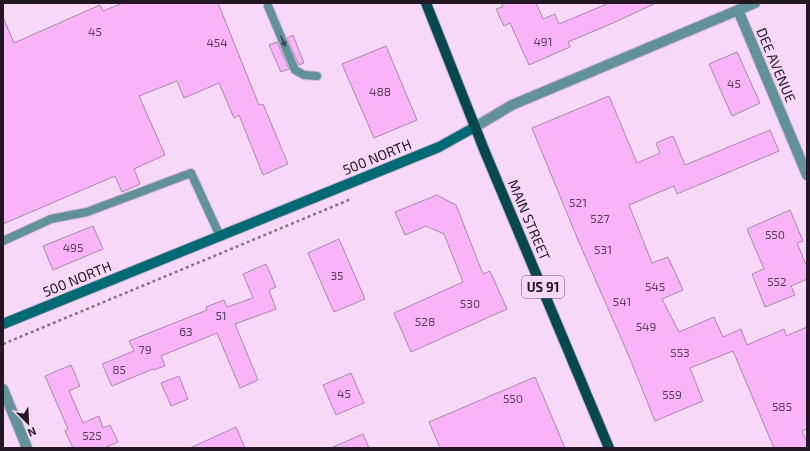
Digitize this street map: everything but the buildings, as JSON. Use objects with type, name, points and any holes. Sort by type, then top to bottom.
[{"type":"main road","name":"MAIN STREET","points":[[426,3],[475,127],[609,448]]},
{"type":"street","name":"500 NORTH","points":[[3,324],[439,147],[512,105],[755,3]]},
{"type":"street","name":"DEE AVENUE","points":[[738,10],[807,175]]},
{"type":"street","points":[[3,389],[26,448]]},
{"type":"lane","points":[[268,6],[295,70],[304,75],[317,76]]},
{"type":"lane","points":[[3,241],[51,219],[87,212],[191,173],[220,236]]},
{"type":"path","points":[[3,344],[351,199]]}]
